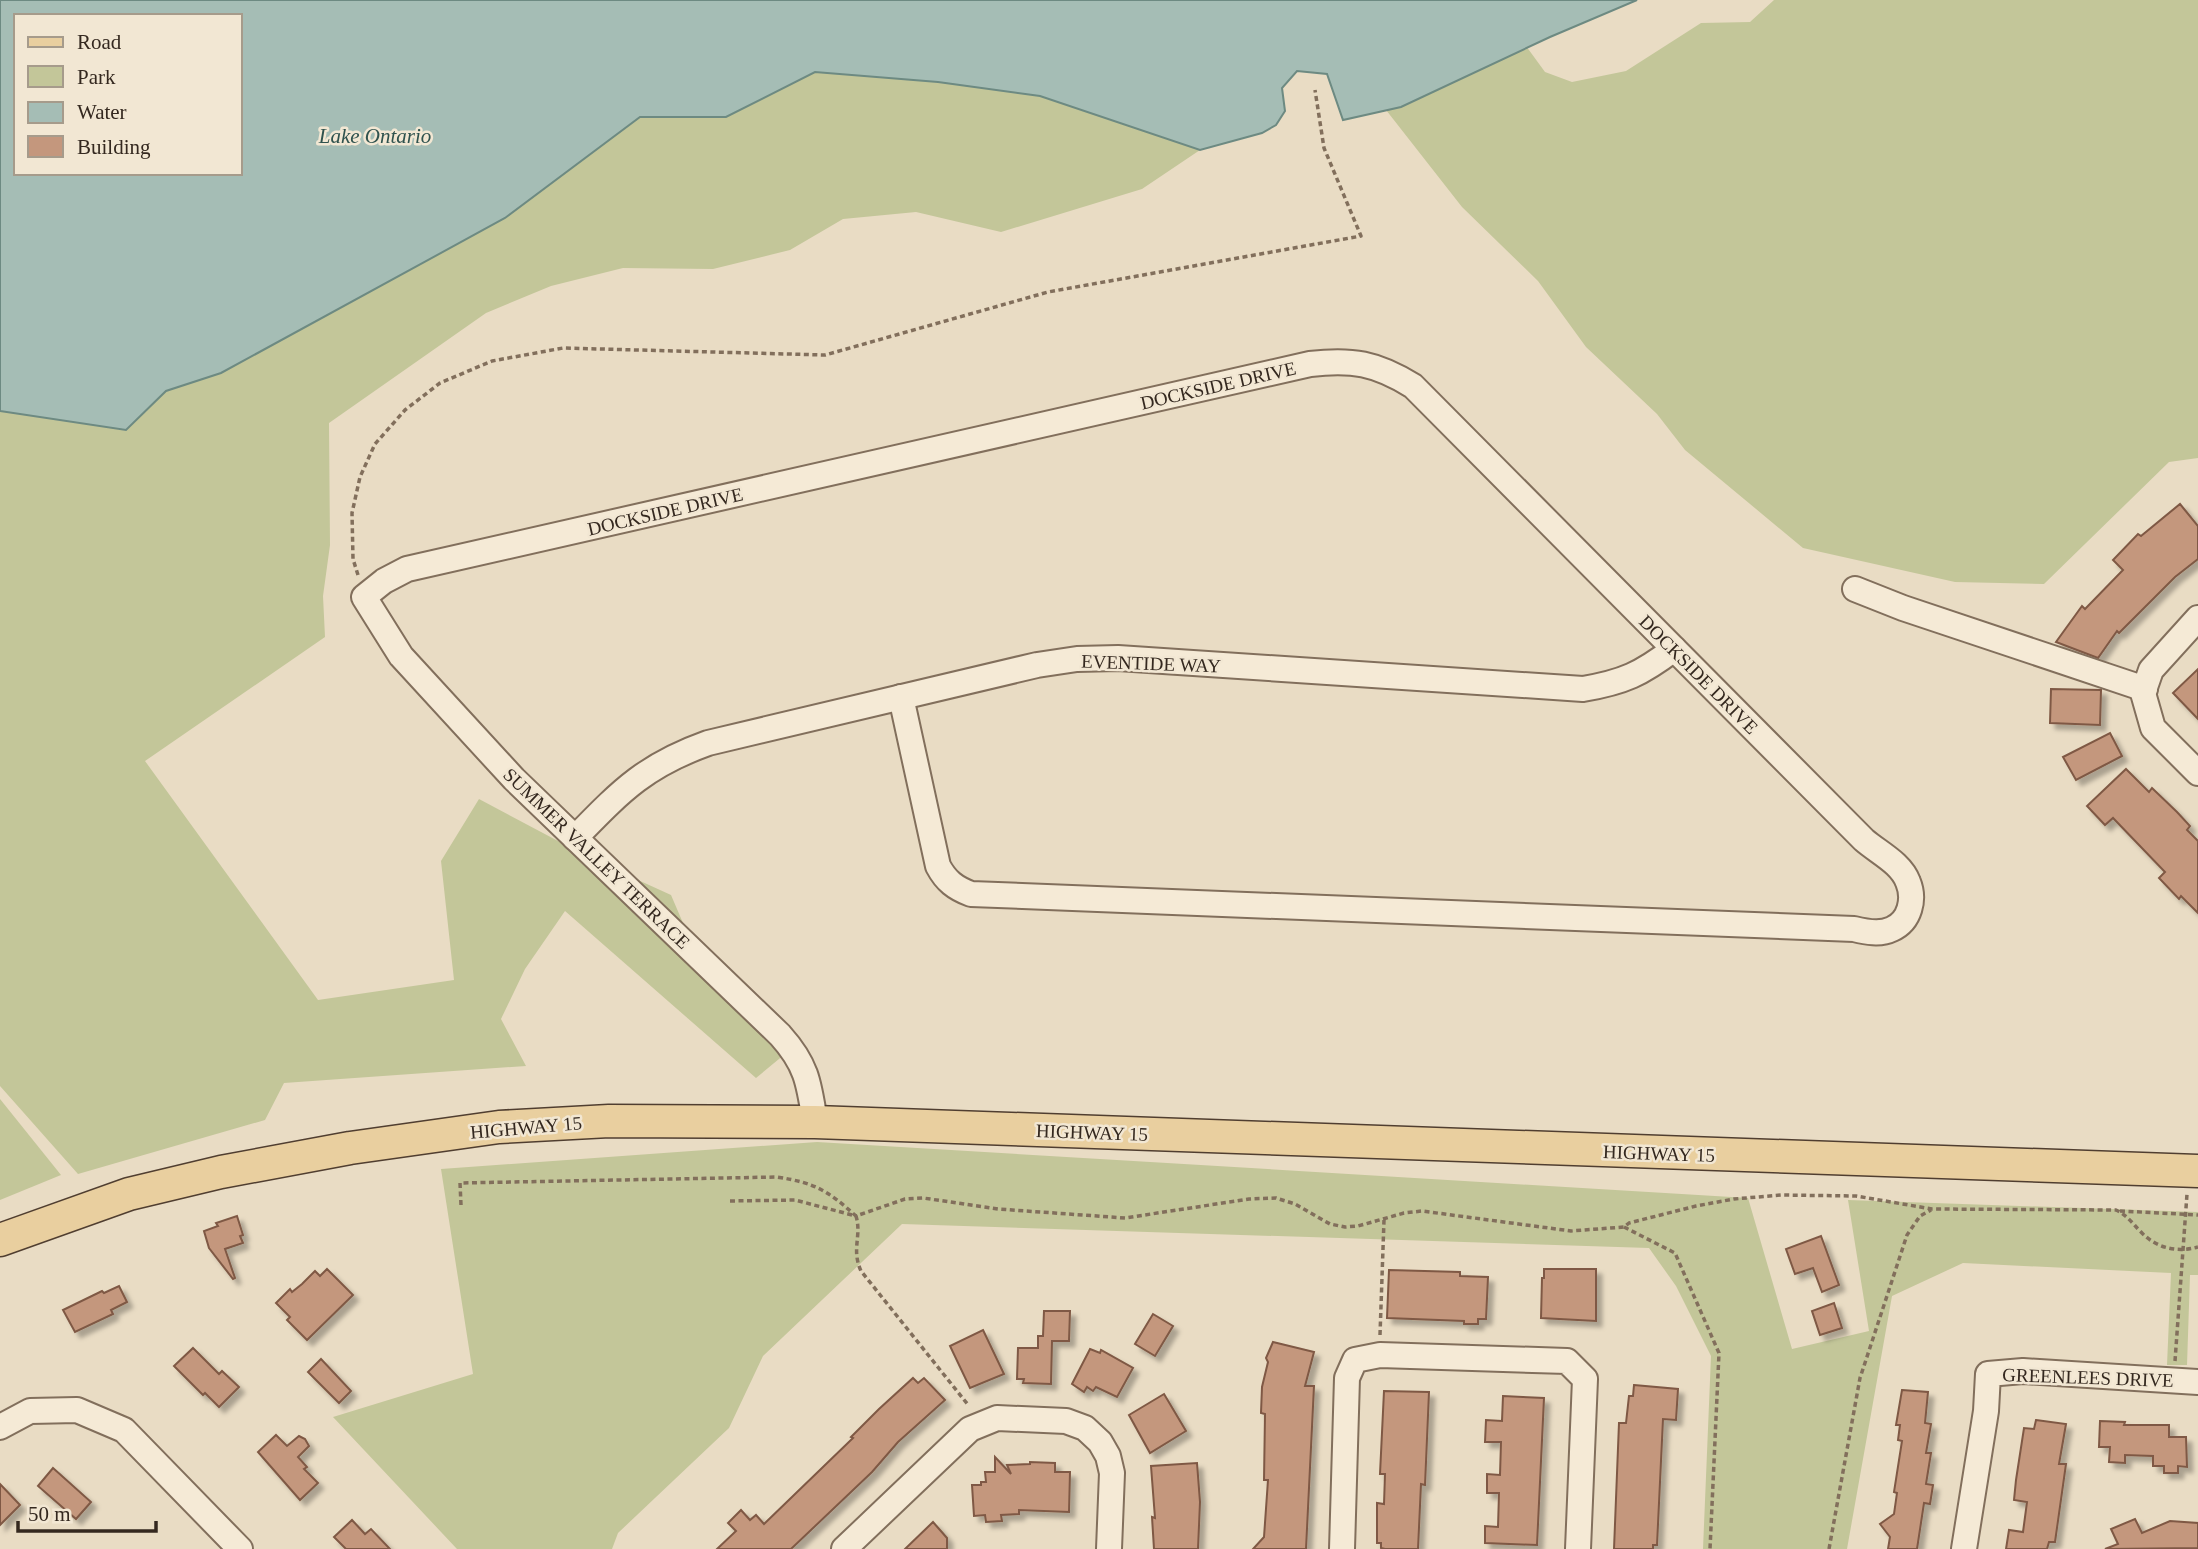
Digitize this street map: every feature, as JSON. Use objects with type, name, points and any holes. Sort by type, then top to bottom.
[{"type":"main road","name":"HIGHWAY 15","points":[[0,1240],[129,1194],[220,1172],[350,1148],[499,1127],[609,1121],[815,1122],[2193,1171]]},
{"type":"street","name":"DOCKSIDE DRIVE","points":[[364,597],[384,581],[407,569],[1310,364],[1338,361],[1365,363],[1390,372],[1413,386],[1864,840],[1898,866],[1908,881],[1912,900],[1906,918],[1892,930],[1873,933],[1854,929],[971,894],[945,879],[938,866],[901,697]]},
{"type":"street","points":[[1855,589],[1903,608],[2145,689]]},
{"type":"street","name":"SUMMER VALLEY TERRACE","points":[[364,597],[401,656],[513,779],[798,1055],[808,1081],[815,1122]]},
{"type":"street","points":[[2198,618],[2151,670],[2143,694],[2153,728],[2198,773]]},
{"type":"street","name":"EVENTIDE WAY","points":[[575,838],[625,787],[650,768],[678,754],[708,743],[1037,665],[1077,659],[1118,658],[1583,689],[1615,684],[1645,671],[1674,649]]},
{"type":"street","points":[[1342,1549],[1347,1378],[1355,1360],[1380,1355],[1567,1361],[1585,1379],[1578,1549]]},
{"type":"street","name":"GREENLEES DRIVE","points":[[1964,1549],[1986,1411],[1988,1374],[2023,1371],[2198,1382]]},
{"type":"street","points":[[0,1427],[30,1411],[77,1410],[124,1430],[240,1549]]},
{"type":"street","points":[[844,1549],[970,1429],[997,1418],[1066,1421],[1085,1428],[1100,1442],[1112,1473],[1110,1549]]},
{"type":"path","points":[[364,597],[353,559],[352,513],[360,477],[375,444],[405,410],[440,383],[492,361],[563,348],[825,355],[1048,292],[1361,236],[1324,148],[1315,90]]},
{"type":"path","points":[[2173,1380],[2185,1214],[2193,1171]]},
{"type":"path","points":[[461,1205],[460,1183],[777,1177],[805,1181],[832,1194],[856,1216],[859,1225],[855,1259],[861,1271],[983,1424]]},
{"type":"path","points":[[1624,1227],[1629,1223],[1696,1206],[1781,1195],[1856,1196],[1933,1209],[2116,1210],[2198,1215]]},
{"type":"path","points":[[730,1201],[796,1200],[856,1216],[905,1199],[923,1198],[998,1209],[1125,1218],[1249,1199],[1276,1198],[1295,1204],[1330,1224],[1345,1227],[1422,1211],[1571,1231],[1624,1227],[1675,1253],[1719,1353],[1710,1549]]},
{"type":"path","points":[[1829,1549],[1860,1378],[1907,1235],[1920,1216],[1933,1209]]},
{"type":"path","points":[[2116,1210],[2127,1216],[2154,1244],[2182,1251],[2198,1247]]},
{"type":"path","points":[[1380,1355],[1385,1220]]},
{"type":"green space","points":[[1774,0],[2198,0],[2198,458],[2169,462],[2044,584],[1955,582],[1803,548],[1685,450],[1657,414],[1586,347],[1538,281],[1462,207],[1379,101],[1523,42],[1545,72],[1572,82],[1626,71],[1701,23],[1750,22]]},
{"type":"green space","points":[[814,72],[938,82],[1040,96],[1200,150],[1142,189],[1001,232],[916,212],[843,219],[790,250],[713,269],[623,268],[551,286],[486,313],[329,423],[330,545],[323,596],[325,637],[145,761],[318,1000],[454,980],[441,861],[479,799],[592,859],[671,895],[707,979],[785,1054],[756,1078],[565,911],[525,969],[501,1019],[526,1066],[284,1083],[265,1120],[78,1174],[0,1086],[0,411],[126,430],[166,391],[221,373],[505,218],[640,117],[726,117]]},
{"type":"green space","points":[[0,1099],[61,1175],[0,1200]]},
{"type":"green space","points":[[817,1142],[1748,1198],[1792,1349],[1869,1331],[1848,1200],[2198,1212],[2198,1275],[2190,1275],[2187,1365],[2167,1365],[2171,1273],[1963,1263],[1892,1296],[1847,1549],[1703,1549],[1711,1356],[1676,1286],[1649,1248],[902,1224],[763,1356],[729,1428],[618,1533],[612,1549],[457,1549],[333,1417],[473,1374],[441,1169]]},
{"type":"water","name":"Lake Ontario","points":[[0,0],[1637,0],[1550,37],[1401,107],[1343,120],[1327,74],[1297,71],[1282,88],[1285,111],[1276,125],[1262,133],[1200,150],[1040,96],[938,82],[815,72],[726,117],[640,117],[505,218],[221,373],[166,391],[126,430],[0,411]]},
{"type":"building","points":[[2180,504],[2198,526],[2198,559],[2175,577],[2119,633],[2117,631],[2098,658],[2056,642],[2082,606],[2085,609],[2123,570],[2113,560],[2138,534],[2141,536]]},
{"type":"building","points":[[2198,669],[2198,719],[2173,693]]},
{"type":"building","points":[[2051,689],[2101,690],[2100,725],[2050,723]]},
{"type":"building","points":[[2110,733],[2122,756],[2076,780],[2063,757]]},
{"type":"building","points":[[2126,769],[2149,792],[2152,788],[2177,812],[2190,826],[2187,830],[2198,841],[2198,913],[2181,896],[2179,899],[2159,878],[2165,872],[2113,818],[2105,825],[2087,806]]},
{"type":"building","points":[[237,1216],[243,1243],[225,1249],[235,1278],[233,1279],[209,1248],[204,1231],[218,1226],[216,1223]]},
{"type":"building","points":[[1821,1236],[1839,1285],[1822,1292],[1813,1268],[1795,1274],[1786,1249]]},
{"type":"building","points":[[327,1269],[353,1295],[307,1340],[287,1320],[290,1317],[276,1303],[315,1271],[320,1276]]},
{"type":"building","points":[[1544,1269],[1596,1269],[1596,1321],[1541,1318]]},
{"type":"building","points":[[1389,1270],[1460,1272],[1460,1276],[1488,1277],[1486,1319],[1478,1319],[1478,1324],[1464,1324],[1464,1321],[1387,1318]]},
{"type":"building","points":[[119,1286],[127,1302],[111,1310],[113,1314],[75,1332],[63,1310],[102,1291],[104,1293]]},
{"type":"building","points":[[1834,1303],[1842,1328],[1820,1335],[1812,1311]]},
{"type":"building","points":[[1044,1311],[1070,1311],[1069,1341],[1052,1341],[1051,1384],[1023,1383],[1024,1379],[1017,1379],[1018,1348],[1038,1348],[1038,1336],[1043,1336]]},
{"type":"building","points":[[1153,1314],[1173,1326],[1155,1356],[1135,1344]]},
{"type":"building","points":[[983,1330],[1004,1374],[970,1388],[950,1346]]},
{"type":"building","points":[[1273,1342],[1314,1352],[1305,1386],[1314,1386],[1306,1549],[1253,1549],[1264,1537],[1268,1480],[1264,1480],[1265,1414],[1261,1413],[1262,1387],[1268,1362],[1266,1358]]},
{"type":"building","points":[[193,1348],[219,1374],[222,1371],[239,1387],[219,1407],[174,1366]]},
{"type":"building","points":[[1090,1349],[1100,1353],[1101,1350],[1133,1368],[1117,1397],[1096,1387],[1093,1391],[1087,1387],[1084,1392],[1072,1384]]},
{"type":"building","points":[[321,1359],[351,1391],[339,1403],[308,1372]]},
{"type":"building","points":[[913,1378],[918,1383],[924,1378],[945,1400],[898,1442],[872,1472],[791,1549],[717,1549],[736,1531],[728,1523],[741,1510],[750,1520],[756,1515],[764,1524]]},
{"type":"building","points":[[1634,1385],[1678,1389],[1676,1420],[1663,1419],[1657,1545],[1653,1545],[1653,1549],[1614,1549],[1619,1423],[1626,1423],[1629,1396],[1633,1396]]},
{"type":"building","points":[[1902,1390],[1928,1392],[1925,1423],[1931,1424],[1926,1453],[1931,1453],[1926,1484],[1933,1485],[1930,1504],[1924,1503],[1917,1549],[1888,1549],[1890,1537],[1880,1524],[1894,1514],[1897,1493],[1894,1492],[1902,1441],[1898,1440],[1900,1425],[1896,1425]]},
{"type":"building","points":[[1384,1391],[1429,1392],[1425,1485],[1421,1484],[1418,1549],[1385,1549],[1381,1548],[1381,1543],[1377,1543],[1377,1503],[1384,1504],[1385,1474],[1380,1474]]},
{"type":"building","points":[[1164,1394],[1186,1431],[1150,1453],[1129,1415]]},
{"type":"building","points":[[1503,1396],[1544,1398],[1537,1545],[1485,1543],[1485,1526],[1498,1527],[1499,1493],[1487,1493],[1487,1474],[1500,1475],[1501,1442],[1485,1442],[1486,1420],[1502,1421]]},
{"type":"building","points":[[2036,1420],[2066,1424],[2059,1464],[2066,1464],[2055,1542],[2049,1542],[2047,1549],[2006,1549],[2009,1530],[2023,1532],[2027,1502],[2014,1500],[2016,1480],[2024,1428],[2034,1429]]},
{"type":"building","points":[[2100,1421],[2125,1422],[2124,1425],[2169,1425],[2169,1437],[2186,1437],[2187,1467],[2178,1466],[2178,1473],[2164,1473],[2164,1466],[2153,1466],[2153,1456],[2125,1455],[2125,1463],[2109,1462],[2110,1447],[2099,1447]]},
{"type":"building","points":[[276,1435],[287,1446],[299,1436],[305,1439],[309,1446],[298,1457],[307,1467],[304,1469],[318,1483],[300,1500],[258,1452]]},
{"type":"building","points":[[995,1457],[1011,1474],[1007,1465],[1030,1462],[1055,1463],[1055,1472],[1070,1472],[1069,1512],[1019,1510],[1019,1514],[1001,1515],[1002,1521],[986,1522],[985,1515],[974,1516],[972,1485],[986,1482],[985,1472],[995,1472]]},
{"type":"building","points":[[1197,1463],[1200,1502],[1198,1549],[1154,1549],[1152,1517],[1155,1518],[1151,1466]]},
{"type":"building","points":[[53,1468],[91,1502],[76,1519],[38,1486]]},
{"type":"building","points":[[0,1484],[20,1505],[0,1525]]},
{"type":"building","points":[[2135,1519],[2142,1533],[2170,1521],[2198,1523],[2198,1548],[2105,1549],[2118,1544],[2111,1529]]},
{"type":"building","points":[[352,1520],[365,1534],[371,1529],[390,1549],[346,1549],[334,1537]]},
{"type":"building","points":[[933,1522],[947,1538],[947,1549],[905,1549]]}]
